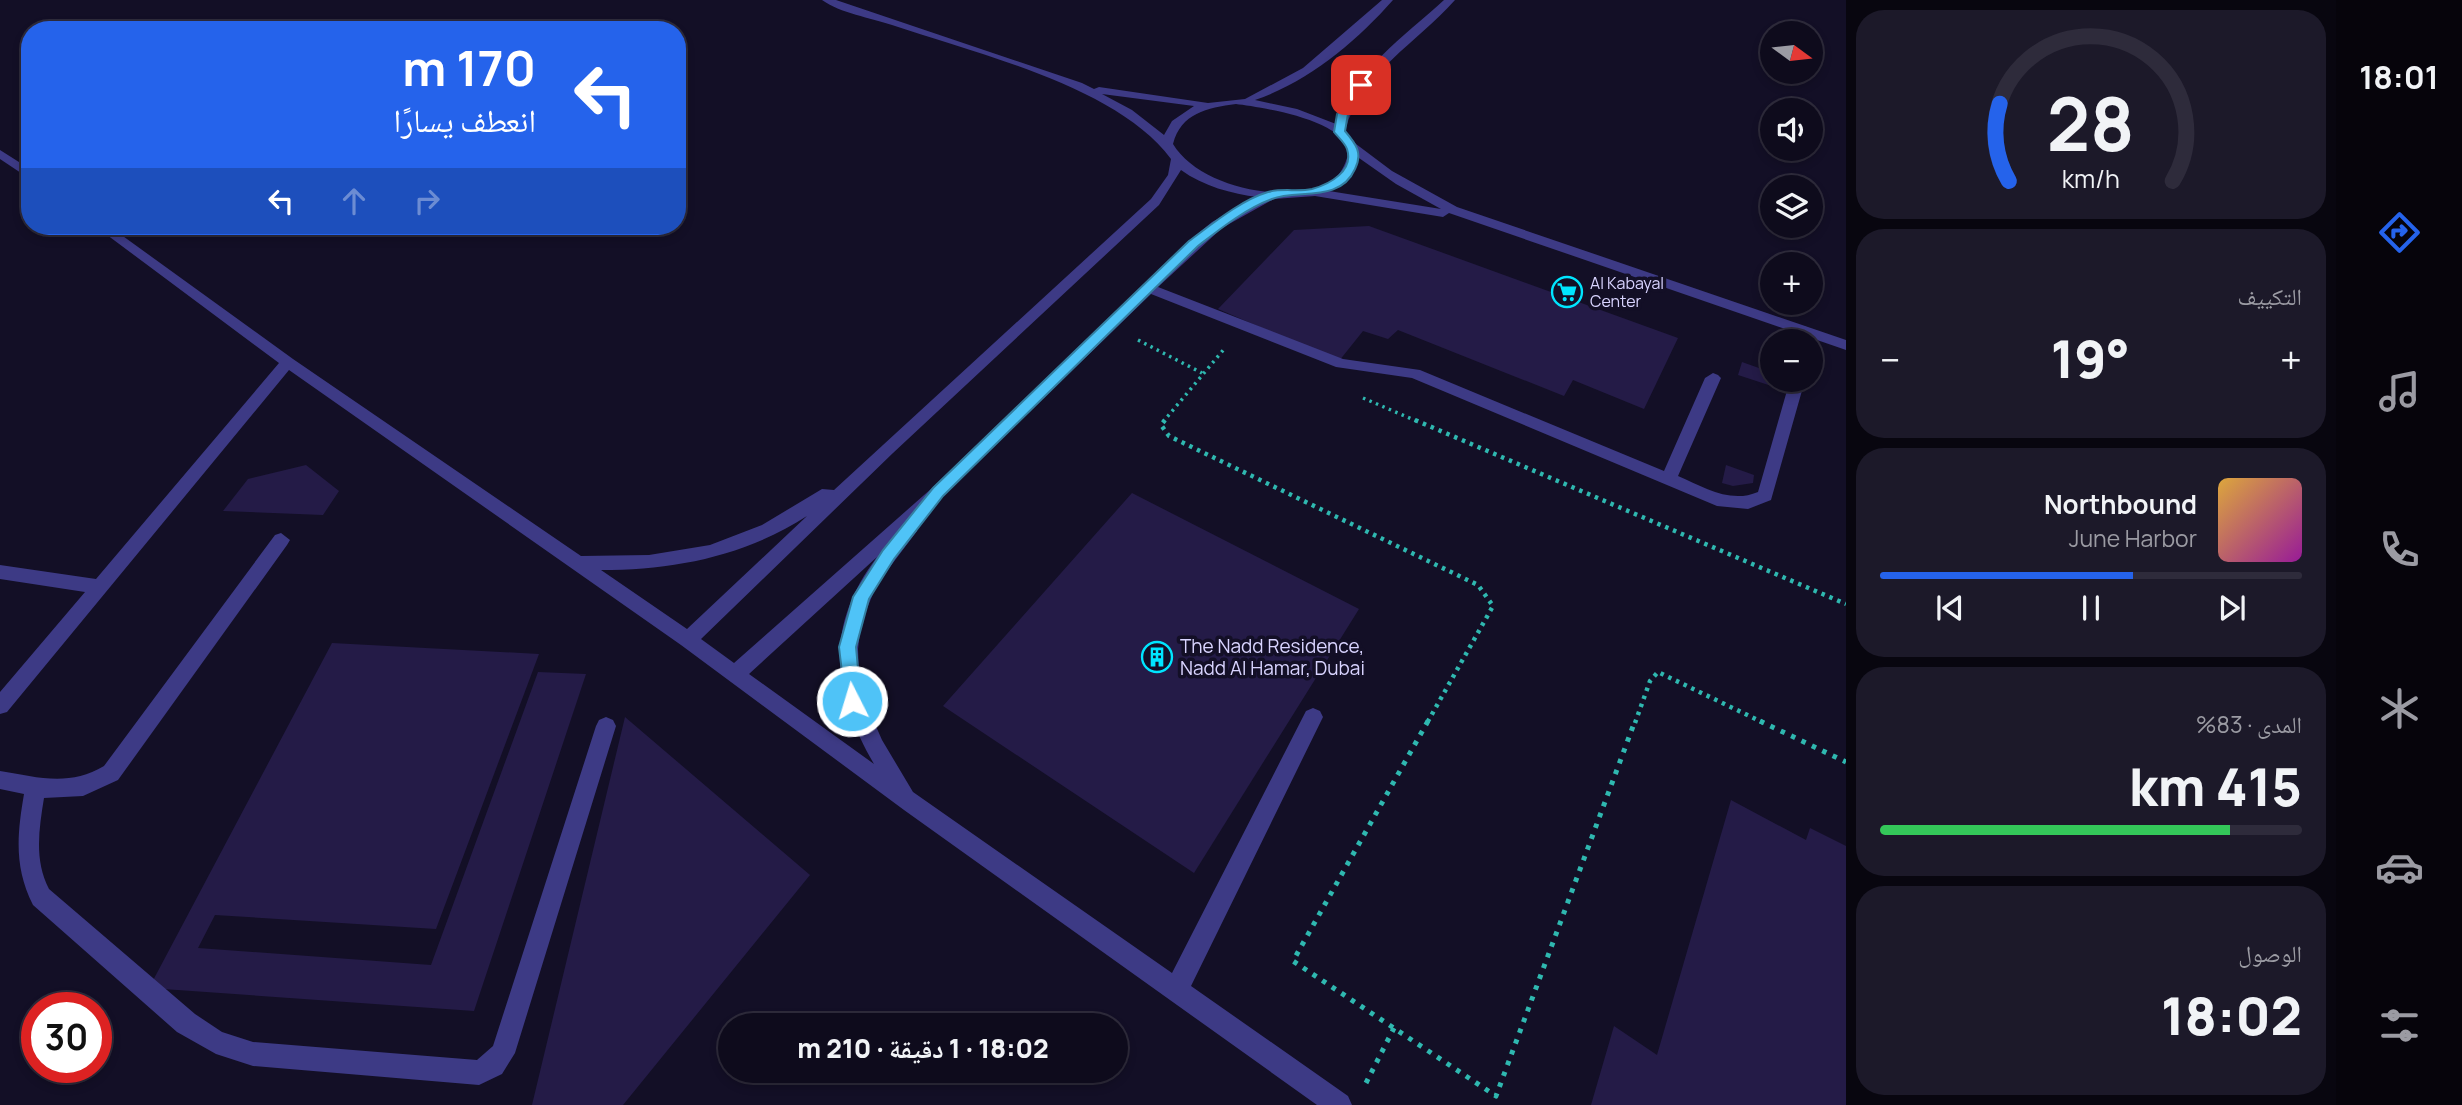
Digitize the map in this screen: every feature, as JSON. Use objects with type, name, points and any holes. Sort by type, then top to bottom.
[{"type":"street","points":[[827,0],[1079,85],[1143,97],[1210,104],[1236,101],[1287,84],[1388,0]]},
{"type":"street","points":[[1339,132],[1346,107],[1361,85],[1450,0]]},
{"type":"street","points":[[1079,85],[1128,112],[1167,145],[1177,160],[1193,173],[1216,184],[1271,195],[1312,192],[1405,204],[1500,228]]},
{"type":"street","points":[[1236,101],[1294,109],[1320,118],[1378,168],[1412,190],[1500,228],[1787,329]]},
{"type":"street","points":[[1167,145],[1169,131],[1177,120],[1210,104]]},
{"type":"street","points":[[1312,192],[1334,185],[1348,174],[1354,160],[1352,146]]},
{"type":"street","points":[[0,154],[21,169]]},
{"type":"street","points":[[688,639],[887,449],[1155,202],[1174,175],[1177,160]]},
{"type":"street","points":[[734,675],[938,492],[1148,288],[1217,225],[1271,195]]},
{"type":"street","points":[[113,235],[288,362],[688,639],[911,803],[1339,1105]]},
{"type":"street","points":[[1148,288],[1341,364],[1415,373],[1723,502],[1748,503],[1765,496],[1795,392]]},
{"type":"street","points":[[1823,340],[1846,345]]},
{"type":"street","points":[[0,706],[288,362]]},
{"type":"street","points":[[1668,480],[1713,378]]},
{"type":"street","points":[[579,563],[676,561],[719,551],[762,535],[800,514],[887,449]]},
{"type":"street","points":[[911,803],[876,754],[852,701],[848,647],[861,597],[889,555],[938,492]]},
{"type":"street","points":[[0,780],[76,791],[94,785],[111,773],[281,540]]},
{"type":"street","points":[[0,572],[102,587]]},
{"type":"street","points":[[1177,989],[1313,717]]},
{"type":"street","points":[[36,785],[27,864],[32,882],[41,898],[196,1029],[216,1042],[253,1054],[479,1073],[493,1065],[503,1053],[606,726]]},
{"type":"path","points":[[1110,325],[1202,373]]},
{"type":"path","points":[[1231,345],[1202,373],[1161,425],[1169,436],[1478,585],[1488,594],[1493,606],[1293,961],[1496,1096],[1650,681],[1658,672],[1846,762]]},
{"type":"path","points":[[1360,397],[1846,604]]},
{"type":"path","points":[[1361,1094],[1394,1028]]},
{"type":"building","points":[[1369,226],[1678,338],[1644,409],[1573,380],[1564,396],[1398,330],[1388,339],[1363,331],[1339,361],[1218,309],[1294,230]]},
{"type":"building","points":[[1742,362],[1760,368],[1760,382],[1738,375]]},
{"type":"building","points":[[306,465],[339,491],[323,515],[223,511],[248,479]]},
{"type":"building","points":[[1726,465],[1754,475],[1753,483],[1733,486],[1722,483]]},
{"type":"building","name":"The Nadd Residence, Nadd Al Hamar, Dubai","points":[[1132,493],[1359,609],[1194,873],[943,706]]},
{"type":"building","points":[[332,643],[539,654],[436,929],[215,915],[198,948],[431,965],[538,672],[586,674],[474,1011],[149,988]]},
{"type":"building","points":[[625,717],[810,875],[623,1105],[532,1105]]},
{"type":"building","points":[[1731,800],[1806,840],[1810,828],[1846,846],[1846,1105],[1591,1105],[1614,1026],[1657,1055]]},
{"type":"place","name":"Al Kabayal Center","points":[[1567,292]]},
{"type":"place","name":"The Nadd Residence, Nadd Al Hamar, Dubai","points":[[1157,657]]},
{"type":"route","points":[[852,701],[848,647],[861,597],[889,555],[938,492],[1194,244],[1217,225],[1271,195],[1312,192],[1334,185],[1348,174],[1354,160],[1352,146],[1339,132],[1350,99],[1361,85]]}]
